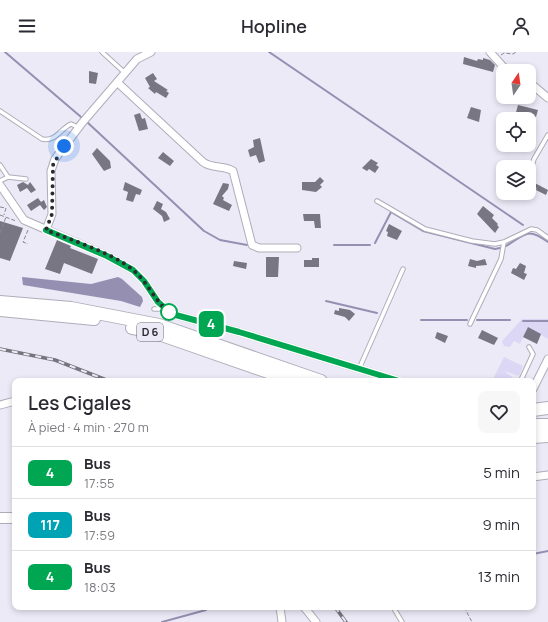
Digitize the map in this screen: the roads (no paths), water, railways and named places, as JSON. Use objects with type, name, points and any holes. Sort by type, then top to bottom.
[{"type":"highway","name":"D 6","points":[[0,302],[71,308],[159,325],[312,378]]},
{"type":"highway","name":"D 6","points":[[0,310],[92,319],[156,333],[286,378]]},
{"type":"highway","points":[[275,374],[284,378]]},
{"type":"highway","points":[[536,410],[548,408]]},
{"type":"highway","points":[[536,417],[548,416]]},
{"type":"highway","points":[[536,425],[548,425]]},
{"type":"highway","points":[[536,437],[548,436]]},
{"type":"main road","points":[[0,518],[12,518]]},
{"type":"street","points":[[46,230],[52,214],[53,165],[78,127],[137,60],[150,52]]},
{"type":"street","points":[[490,52],[501,64]]},
{"type":"street","points":[[118,83],[202,162],[211,167],[227,168],[232,171],[252,245],[259,248],[297,248]]},
{"type":"street","points":[[536,88],[548,98]]},
{"type":"street","points":[[0,185],[24,220],[107,256],[133,270],[144,281],[158,302],[172,314],[239,332],[389,378]]},
{"type":"street","points":[[536,384],[545,372],[548,359]]},
{"type":"street","points":[[0,405],[12,402]]},
{"type":"street","points":[[280,610],[282,622]]},
{"type":"street","points":[[306,610],[316,622]]},
{"type":"lane","points":[[102,52],[126,74]]},
{"type":"lane","points":[[0,111],[42,139],[46,140],[56,137],[71,124],[78,127]]},
{"type":"lane","points":[[534,160],[548,135]]},
{"type":"lane","points":[[0,165],[8,177]]},
{"type":"lane","points":[[0,181],[8,177],[26,179]]},
{"type":"lane","points":[[377,201],[426,229],[484,243],[495,244],[504,242],[531,229],[537,230],[548,238]]},
{"type":"lane","points":[[470,324],[502,259],[504,242]]},
{"type":"lane","points":[[359,369],[403,270]]},
{"type":"lane","points":[[154,309],[159,309]]},
{"type":"lane","points":[[522,378],[533,354],[529,347]]},
{"type":"lane","points":[[395,610],[402,622]]},
{"type":"waterway","points":[[5,52],[81,117]]},
{"type":"waterway","points":[[269,52],[523,225]]},
{"type":"waterway","points":[[87,122],[204,231],[220,240],[247,245]]},
{"type":"waterway","points":[[375,243],[391,212],[423,231],[495,249],[500,248]]},
{"type":"waterway","points":[[506,246],[527,234],[541,237],[548,242]]},
{"type":"waterway","points":[[334,245],[370,245]]},
{"type":"waterway","points":[[326,301],[377,313]]},
{"type":"waterway","points":[[421,320],[467,320]]},
{"type":"waterway","points":[[477,320],[510,320]]},
{"type":"waterway","points":[[523,321],[548,321]]},
{"type":"waterway","points":[[536,553],[548,551]]},
{"type":"waterway","points":[[162,622],[206,610]]},
{"type":"railway","points":[[0,349],[55,360],[101,378]]},
{"type":"railway","points":[[337,610],[346,622]]}]
